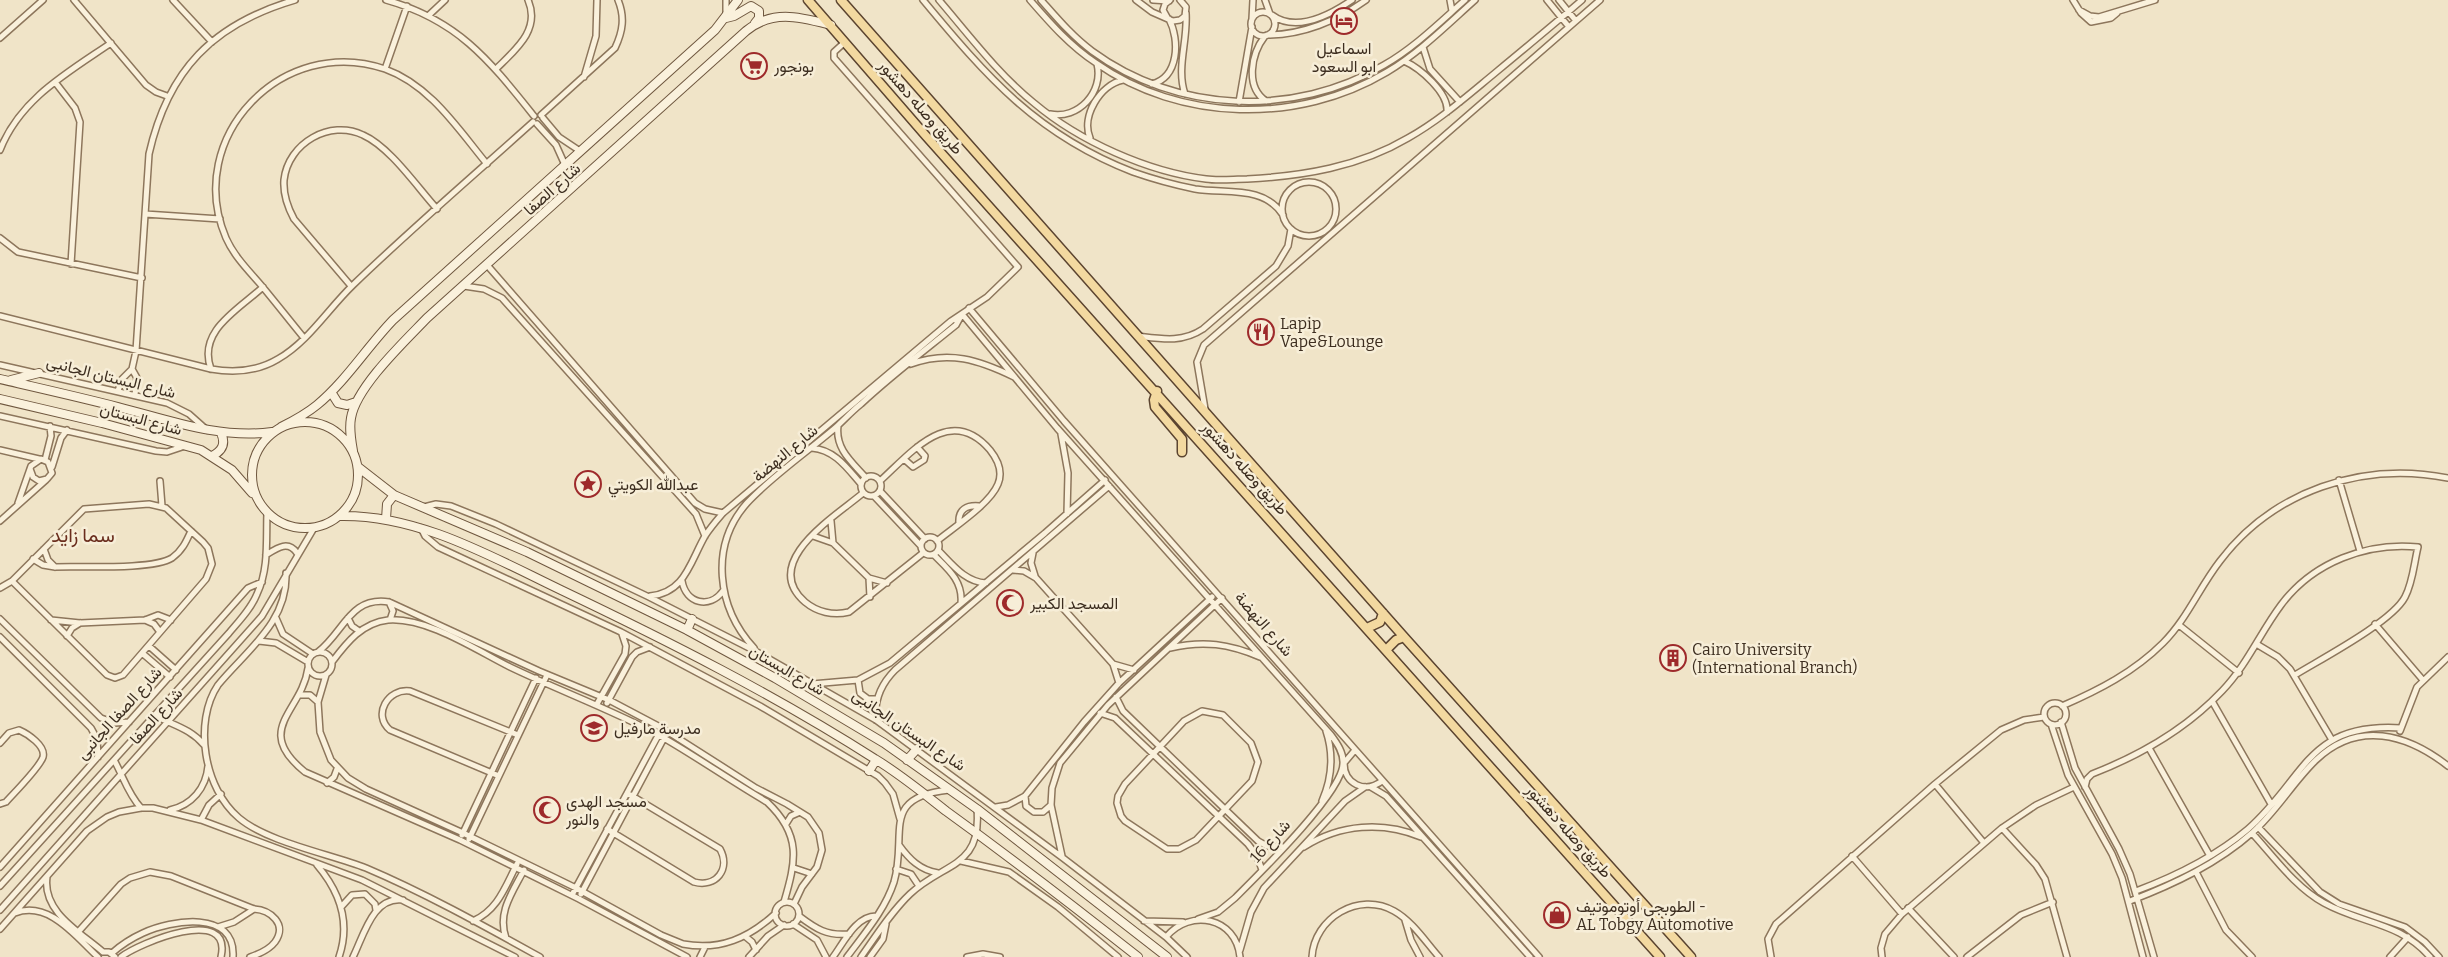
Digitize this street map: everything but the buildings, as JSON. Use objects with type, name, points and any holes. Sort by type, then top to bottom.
[{"type":"main road","name":"طريق وصله دهشور","points":[[808,0],[934,145],[1660,957]]},
{"type":"main road","name":"طريق وصله دهشور","points":[[841,0],[1137,336],[1205,409],[1404,638],[1691,957]]},
{"type":"main road","points":[[1156,391],[1155,407],[1182,439],[1182,452]]},
{"type":"main road","points":[[1367,628],[1380,622],[1383,613]]},
{"type":"main road","points":[[1387,649],[1396,640],[1404,638]]},
{"type":"street","points":[[0,38],[43,0]]},
{"type":"street","points":[[74,0],[146,85],[167,96]]},
{"type":"street","points":[[173,0],[212,42]]},
{"type":"street","points":[[266,0],[272,7]]},
{"type":"street","points":[[118,391],[122,379],[132,369],[136,351],[149,154],[156,124],[167,96],[187,66],[212,42],[241,21],[272,7],[295,0]]},
{"type":"street","points":[[386,0],[429,15],[449,26],[496,69],[552,140],[565,165]]},
{"type":"street","points":[[429,15],[445,0]]},
{"type":"street","points":[[496,69],[525,39],[532,16],[528,0]]},
{"type":"street","points":[[584,78],[596,36],[597,0]]},
{"type":"street","points":[[1,317],[211,369],[242,371],[260,368],[276,361],[304,338],[351,286],[611,53],[621,36],[623,23],[618,0]]},
{"type":"street","points":[[726,0],[726,18],[735,16],[747,6],[754,7],[760,15],[755,23]]},
{"type":"street","name":"شارع الصفا","points":[[281,427],[316,406],[331,392],[393,320],[715,30],[738,0]]},
{"type":"street","points":[[923,0],[1008,96],[1039,121],[1102,158],[1148,177],[1199,189],[1258,195],[1273,202],[1291,229],[1308,236],[1326,230],[1335,216],[1333,197],[1319,184],[1306,183],[1292,188],[1284,201],[1283,215]]},
{"type":"street","points":[[939,0],[945,3],[1011,82],[1047,113],[1090,138],[1145,164],[1209,180],[1264,178],[1304,173],[1337,167],[1371,157],[1407,139],[1447,112],[1582,0]]},
{"type":"street","points":[[1030,0],[1069,42],[1097,64],[1123,80],[1149,91],[1190,103],[1218,108],[1265,109],[1296,106],[1332,97],[1369,82],[1423,47],[1475,0]]},
{"type":"street","points":[[1036,7],[1042,0],[1068,31],[1094,52],[1122,70],[1152,84],[1185,94],[1239,102],[1266,101],[1321,92],[1360,78],[1408,49],[1465,0]]},
{"type":"street","points":[[1136,0],[1152,12],[1168,19],[1180,20],[1186,11]]},
{"type":"street","points":[[1153,0],[1169,0]]},
{"type":"street","points":[[1152,84],[1166,77],[1173,64],[1175,38],[1163,10],[1169,0]]},
{"type":"street","points":[[1180,0],[1186,11]]},
{"type":"street","points":[[1185,94],[1181,73],[1189,0]]},
{"type":"street","points":[[1239,102],[1252,24],[1252,0]]},
{"type":"street","points":[[1265,0],[1275,21],[1275,28],[1266,35],[1255,54],[1252,81],[1256,93],[1266,101]]},
{"type":"street","points":[[1340,7],[1344,0]]},
{"type":"street","points":[[1252,24],[1259,12],[1271,14],[1281,21],[1297,23],[1340,7],[1352,0]]},
{"type":"street","points":[[1252,24],[1257,34],[1290,34],[1313,28],[1342,15],[1366,0]]},
{"type":"street","points":[[1450,0],[1452,11]]},
{"type":"street","points":[[1547,0],[1569,27]]},
{"type":"street","points":[[1559,0],[1576,21]]},
{"type":"street","points":[[1205,409],[1197,362],[1204,345],[1600,0]]},
{"type":"street","points":[[2073,0],[2079,10],[2093,17],[2117,13],[2155,0]]},
{"type":"street","points":[[386,69],[407,6]]},
{"type":"street","name":"شارع الصفا","points":[[353,451],[351,418],[356,402],[395,351],[427,318],[755,23],[771,17],[786,16],[831,25]]},
{"type":"street","points":[[845,42],[834,52],[834,58],[1018,267],[987,297],[962,314]]},
{"type":"street","points":[[0,150],[18,116],[34,98],[111,43]]},
{"type":"street","points":[[1423,47],[1430,69],[1460,102]]},
{"type":"street","points":[[1404,61],[1423,72],[1446,102],[1447,112]]},
{"type":"street","points":[[304,338],[235,255],[220,219],[216,195],[217,176],[224,146],[234,124],[260,93],[292,72],[311,66],[350,62],[386,69],[404,78],[436,102],[488,164]]},
{"type":"street","points":[[1047,113],[1063,115],[1083,106],[1098,82],[1097,64]]},
{"type":"street","points":[[1090,138],[1087,128],[1089,112],[1108,86],[1123,80]]},
{"type":"street","points":[[56,81],[75,108],[80,122],[71,264]]},
{"type":"street","points":[[535,121],[542,123],[542,117]]},
{"type":"street","points":[[542,117],[557,135],[580,151]]},
{"type":"street","points":[[351,286],[294,219],[288,206],[284,192],[284,178],[295,152],[306,142],[318,134],[332,130],[360,133],[373,140],[384,150],[437,209]]},
{"type":"street","points":[[1304,173],[1306,183]]},
{"type":"street","points":[[145,214],[220,219]]},
{"type":"street","points":[[1137,336],[1176,340],[1203,329],[1276,266],[1288,246],[1291,229]]},
{"type":"street","points":[[1326,230],[1331,235]]},
{"type":"street","points":[[0,238],[18,252],[142,278]]},
{"type":"street","points":[[487,266],[695,503],[705,509],[723,513]]},
{"type":"street","points":[[464,286],[484,289],[502,298],[696,514],[705,536]]},
{"type":"street","points":[[211,369],[207,351],[212,334],[263,287]]},
{"type":"street","name":"شارع النهضة","points":[[969,308],[1064,421],[1382,781],[1530,957]]},
{"type":"street","name":"شارع النهضة","points":[[682,581],[705,536],[723,513],[956,325],[962,314]]},
{"type":"street","name":"شارع النهضة","points":[[962,314],[1059,430],[1326,729],[1339,748],[1348,778],[1356,785],[1368,787],[1386,796],[1427,836],[1539,957]]},
{"type":"street","name":"شارع النهضة","points":[[757,652],[738,628],[723,591],[722,561],[729,533],[747,504],[764,488],[838,425],[858,402],[962,314]]},
{"type":"street","points":[[537,337],[544,330]]},
{"type":"street","points":[[906,366],[932,358],[958,357],[982,362],[1016,378]]},
{"type":"street","name":"شارع البستان الجانبى","points":[[0,365],[135,395],[182,409],[196,418],[207,430]]},
{"type":"street","points":[[132,369],[137,378],[135,395]]},
{"type":"street","points":[[4,380],[39,373]]},
{"type":"street","name":"شارع البستان","points":[[4,380],[221,433],[252,435],[272,432]]},
{"type":"street","points":[[331,392],[335,400],[343,405],[356,402]]},
{"type":"street","points":[[592,398],[598,393]]},
{"type":"street","name":"شارع البستان","points":[[0,399],[187,446],[212,456],[232,470],[257,500]]},
{"type":"street","points":[[0,416],[156,451],[177,450],[187,446]]},
{"type":"street","points":[[1064,421],[1059,430],[1068,473],[1067,514]]},
{"type":"street","points":[[297,422],[314,422],[330,427],[343,437],[353,451],[358,467],[358,485],[351,502],[339,516],[327,524],[314,528],[289,526],[267,513],[257,500],[252,486],[251,471],[254,456],[261,443],[281,427],[297,422]]},
{"type":"street","points":[[838,425],[838,440],[842,450],[866,478]]},
{"type":"street","points":[[43,460],[51,436],[50,426]]},
{"type":"street","points":[[0,521],[47,479],[67,430]]},
{"type":"street","points":[[937,541],[933,538],[925,538],[880,491],[880,481],[917,447],[934,435],[953,430],[970,434],[984,444],[998,464],[1000,477],[994,491],[937,541],[936,552],[958,582],[962,593],[961,604]]},
{"type":"street","points":[[212,456],[223,447],[224,439],[221,433]]},
{"type":"street","points":[[904,459],[913,467],[925,459],[917,447]]},
{"type":"street","points":[[812,448],[824,450],[836,456],[861,484],[863,493]]},
{"type":"street","points":[[0,450],[43,460],[52,469]]},
{"type":"street","points":[[18,503],[33,462],[43,460]]},
{"type":"street","name":"شارع البستان","points":[[358,467],[393,495],[527,552],[687,630],[843,718],[884,743],[950,789],[1167,957]]},
{"type":"street","points":[[30,469],[36,480],[47,479]]},
{"type":"street","points":[[2062,706],[2097,690],[2128,672],[2152,654],[2179,625],[2218,562],[2243,534],[2284,504],[2339,480],[2368,474],[2393,472],[2448,477]]},
{"type":"street","points":[[861,484],[866,478],[873,476],[880,481]]},
{"type":"street","points":[[2339,480],[2360,551]]},
{"type":"street","points":[[160,481],[162,506]]},
{"type":"street","points":[[759,482],[764,488]]},
{"type":"street","points":[[812,684],[858,680],[890,663],[1013,570],[1034,552],[1067,514],[1107,483]]},
{"type":"street","points":[[876,720],[877,699],[891,674],[952,616],[961,604],[1047,536],[1107,483]]},
{"type":"street","points":[[874,496],[880,491]]},
{"type":"street","points":[[863,493],[874,496],[921,545],[923,553]]},
{"type":"street","points":[[863,493],[798,550],[792,562],[792,584],[799,596],[817,610],[837,614],[853,610],[923,553]]},
{"type":"street","points":[[386,519],[387,504],[393,495]]},
{"type":"street","points":[[0,591],[84,509],[148,504],[162,506],[203,542],[212,556],[210,572],[171,620],[123,675],[110,677],[12,581]]},
{"type":"street","name":"شارع البستان الجانبى","points":[[423,508],[436,504],[451,506],[496,524],[649,597],[757,652],[876,720],[1063,858],[1166,937],[1187,957]]},
{"type":"street","points":[[696,514],[702,514],[705,509]]},
{"type":"street","name":"شارع الصفا","points":[[0,886],[243,616],[255,599],[262,582],[266,555],[267,513]]},
{"type":"street","name":"شارع البستان","points":[[339,516],[386,519],[421,528],[497,559],[655,634],[765,694],[876,760],[1042,881],[1138,957]]},
{"type":"street","points":[[831,520],[833,543]]},
{"type":"street","name":"شارع الصفا","points":[[0,910],[262,616],[297,553],[314,528]]},
{"type":"street","points":[[421,528],[425,536],[438,547],[650,647],[760,706],[869,771],[890,788],[896,800],[900,819]]},
{"type":"street","points":[[184,547],[191,531]]},
{"type":"street","points":[[813,536],[833,543],[869,578],[887,583]]},
{"type":"street","points":[[921,545],[925,538]]},
{"type":"street","points":[[33,559],[43,565],[55,567],[161,563],[170,559],[190,543],[203,542]]},
{"type":"street","points":[[266,555],[286,546],[291,547],[297,553]]},
{"type":"street","points":[[2085,787],[2087,779],[2092,774],[2149,748],[2181,727],[2212,701],[2239,672],[2258,645],[2282,603],[2301,583],[2324,567],[2360,551],[2390,546],[2418,547],[2405,596],[2396,608],[2295,675]]},
{"type":"street","points":[[44,549],[48,560],[55,567]]},
{"type":"street","points":[[936,552],[965,576],[975,582],[986,583]]},
{"type":"street","points":[[923,553],[927,555],[936,552]]},
{"type":"street","points":[[1034,552],[1031,563],[1036,578]]},
{"type":"street","points":[[1013,570],[1024,571],[1036,578],[1113,664],[1119,683]]},
{"type":"street","points":[[166,810],[183,806],[197,794],[206,778],[205,714],[212,694],[276,618],[285,597],[286,573]]},
{"type":"street","points":[[869,578],[870,597]]},
{"type":"street","points":[[649,597],[664,594],[682,581],[683,588],[690,598],[702,602],[714,600],[723,591]]},
{"type":"street","name":"شارع الصفا الجانبى","points":[[0,867],[248,588],[262,582]]},
{"type":"street","points":[[996,807],[1008,805],[1025,796],[1119,683],[1217,592]]},
{"type":"street","points":[[1063,858],[1051,806],[1054,779],[1060,762],[1086,724],[1222,598]]},
{"type":"street","points":[[687,957],[516,867],[467,843],[327,783],[295,764],[283,746],[281,737],[285,718],[300,695],[308,665],[316,653],[328,644],[348,618],[363,604],[374,601],[389,602],[547,675],[609,700],[662,728],[756,789],[800,812],[814,824],[822,841],[820,859],[794,904]]},
{"type":"street","points":[[389,602],[393,611],[390,620]]},
{"type":"street","points":[[51,620],[80,623],[145,620],[158,615],[171,620]]},
{"type":"street","points":[[276,618],[279,628],[288,638],[316,653],[327,654],[332,662]]},
{"type":"street","points":[[348,618],[352,626],[359,631]]},
{"type":"street","points":[[0,619],[97,724],[98,758]]},
{"type":"street","points":[[687,630],[692,619]]},
{"type":"street","points":[[145,620],[154,624],[160,633]]},
{"type":"street","points":[[776,913],[746,937],[722,945],[705,947],[674,941],[528,864],[366,789],[337,768],[322,742],[318,722],[318,702],[332,662],[359,631],[374,624],[390,620],[419,623],[536,679],[605,707],[658,735],[767,802],[786,824],[794,850],[794,868],[784,903],[777,908],[776,913],[777,918],[784,925]]},
{"type":"street","points":[[68,636],[72,628],[80,623]]},
{"type":"street","points":[[2375,624],[2422,679]]},
{"type":"street","points":[[2179,625],[2239,672]]},
{"type":"street","points":[[597,704],[625,654],[626,646],[621,632]]},
{"type":"street","points":[[0,637],[97,724],[129,722]]},
{"type":"street","points":[[257,642],[276,642],[308,665],[317,676],[326,675]]},
{"type":"street","points":[[1169,648],[1193,643],[1217,643],[1241,649],[1264,659]]},
{"type":"street","points":[[2258,645],[2282,661],[2295,675],[2332,740]]},
{"type":"street","points":[[148,646],[176,670]]},
{"type":"street","points":[[605,707],[632,657],[637,652],[650,647]]},
{"type":"street","points":[[142,653],[170,677]]},
{"type":"street","points":[[2395,737],[2422,679],[2448,657]]},
{"type":"street","points":[[1113,664],[1134,670]]},
{"type":"street","points":[[215,670],[224,678]]},
{"type":"street","points":[[460,840],[539,671]]},
{"type":"street","points":[[467,843],[547,675]]},
{"type":"street","points":[[1126,677],[1131,682]]},
{"type":"street","points":[[858,680],[860,693],[868,699],[877,699]]},
{"type":"street","points":[[499,776],[390,730],[383,721],[383,707],[391,695],[410,691],[518,735]]},
{"type":"street","points":[[300,695],[310,695],[318,702]]},
{"type":"street","points":[[1116,697],[1123,711],[1262,844],[1283,847]]},
{"type":"street","points":[[2212,701],[2271,804]]},
{"type":"street","points":[[2051,724],[2061,722],[2066,714],[2062,706],[2056,703],[2050,704],[2044,711],[2044,717],[2051,724],[2063,763],[2074,787],[2112,854],[2130,901],[2143,957]]},
{"type":"street","points":[[1209,711],[1223,715],[1251,743],[1258,762],[1252,781],[1225,810],[1191,844],[1173,849],[1161,847],[1125,821],[1117,803],[1120,789],[1160,747],[1184,721],[1196,713],[1209,711]]},
{"type":"street","points":[[1100,713],[1115,718],[1219,816],[1251,848],[1262,870]]},
{"type":"street","points":[[154,715],[167,723],[189,730],[205,746]]},
{"type":"street","points":[[1771,957],[1768,948],[1771,931],[1852,856],[1935,784],[2006,727],[2024,720],[2044,717]]},
{"type":"street","points":[[2061,722],[2075,768],[2119,849],[2137,895],[2154,957]]},
{"type":"street","points":[[572,895],[662,728]]},
{"type":"street","points":[[2130,901],[2210,856],[2247,830],[2304,762],[2332,740],[2366,729],[2401,728]]},
{"type":"street","points":[[1319,807],[1328,785],[1331,769],[1331,753],[1326,729]]},
{"type":"street","points":[[0,743],[9,733],[19,730],[41,747],[43,752],[40,762],[6,802],[0,804]]},
{"type":"street","points":[[579,899],[668,732]]},
{"type":"street","points":[[2137,895],[2196,872],[2221,856],[2258,827],[2310,766],[2331,749],[2357,738],[2395,737],[2411,742],[2448,766]]},
{"type":"street","points":[[2149,748],[2210,856]]},
{"type":"street","points":[[907,760],[917,749]]},
{"type":"street","name":"شارع 16","points":[[1198,920],[1218,912],[1227,905],[1262,870],[1335,788],[1344,763],[1355,750]]},
{"type":"street","points":[[114,760],[129,793],[141,808]]},
{"type":"street","points":[[207,760],[221,794],[231,811],[247,824],[294,844],[365,868],[540,957]]},
{"type":"street","points":[[869,771],[876,760]]},
{"type":"street","points":[[327,783],[334,777],[337,768]]},
{"type":"street","points":[[2075,768],[2092,774]]},
{"type":"street","name":"شارع 16","points":[[1240,954],[1246,924],[1264,888],[1345,801],[1382,781]]},
{"type":"street","points":[[1935,784],[1984,843]]},
{"type":"street","points":[[1882,957],[1881,948],[1885,934],[1908,908],[2002,828],[2030,808],[2074,787]]},
{"type":"street","points":[[847,957],[889,894],[896,869],[900,819],[908,803],[923,794],[950,789]]},
{"type":"street","points":[[607,829],[694,882],[707,884],[722,873],[725,861],[720,849],[627,793]]},
{"type":"street","points":[[201,820],[209,805],[221,794]]},
{"type":"street","points":[[1025,796],[1026,806],[1034,812],[1043,812],[1051,806]]},
{"type":"street","points":[[0,929],[87,831],[107,817],[141,808],[166,810],[201,820],[362,880],[515,957]]},
{"type":"street","points":[[861,957],[901,903],[919,886],[961,861],[977,833],[976,809]]},
{"type":"street","points":[[786,824],[791,816],[800,812]]},
{"type":"street","points":[[1296,853],[1331,833],[1358,827],[1385,827],[1427,836]]},
{"type":"street","points":[[2258,827],[2326,897],[2405,927],[2426,942],[2439,957]]},
{"type":"street","points":[[2002,828],[2041,872],[2053,902],[2067,957]]},
{"type":"street","points":[[70,832],[78,840]]},
{"type":"street","points":[[2252,833],[2312,896],[2334,908],[2389,927],[2408,937],[2430,957]]},
{"type":"street","points":[[22,842],[31,851]]},
{"type":"street","points":[[899,845],[914,862],[926,870],[938,873]]},
{"type":"street","points":[[1852,856],[1902,914]]},
{"type":"street","points":[[473,921],[486,915],[497,905],[519,860]]},
{"type":"street","points":[[961,861],[1009,872],[1035,889],[1118,957]]},
{"type":"street","points":[[315,864],[337,894],[342,906],[344,930],[339,957]]},
{"type":"street","points":[[506,938],[502,924],[504,909],[528,864]]},
{"type":"street","points":[[794,868],[812,874]]},
{"type":"street","points":[[896,869],[911,874],[919,886]]},
{"type":"street","points":[[2196,872],[2226,930],[2252,957]]},
{"type":"street","points":[[79,931],[121,884],[140,874],[171,876],[274,916],[279,929],[276,942],[270,948],[250,957]]},
{"type":"street","points":[[47,875],[46,884],[50,902],[55,910],[79,931],[100,956]]},
{"type":"street","points":[[1035,889],[1042,881]]},
{"type":"street","points":[[342,906],[352,895],[365,894],[375,904],[376,910]]},
{"type":"street","points":[[353,957],[376,910],[390,901],[406,901]]},
{"type":"street","points":[[1967,957],[2021,915],[2053,902]]},
{"type":"street","points":[[784,903],[794,904],[799,911],[794,924]]},
{"type":"street","points":[[1312,957],[1315,941],[1321,929],[1335,915],[1349,908],[1364,905],[1387,907],[1405,918],[1439,957]]},
{"type":"street","points":[[438,917],[444,907]]},
{"type":"street","points":[[1908,908],[1954,957]]},
{"type":"street","points":[[14,914],[32,909],[50,915],[100,956],[113,955],[131,939],[153,929],[177,923],[201,922],[218,927],[229,937],[233,957]]},
{"type":"street","points":[[218,927],[234,922],[254,909]]},
{"type":"street","points":[[799,916],[822,932],[835,935],[849,934]]},
{"type":"street","points":[[833,957],[863,919],[876,916]]},
{"type":"street","points":[[1405,918],[1408,934],[1420,957]]},
{"type":"street","points":[[1142,920],[1167,923],[1198,920],[1220,924],[1229,931],[1240,954]]},
{"type":"street","points":[[200,931],[201,922]]},
{"type":"street","points":[[1166,937],[1184,922]]},
{"type":"street","points":[[870,957],[884,935],[886,923]]},
{"type":"street","points":[[749,957],[768,936],[784,925],[794,924],[817,940],[826,957]]},
{"type":"street","points":[[121,957],[155,938],[177,932],[200,931],[213,934],[218,938],[221,944],[220,957]]},
{"type":"street","points":[[746,937],[756,950]]},
{"type":"street","points":[[2390,957],[2408,937]]},
{"type":"street","points":[[700,957],[705,947]]},
{"type":"street","points":[[876,948],[877,957]]},
{"type":"street","points":[[967,957],[983,954],[1000,957]]},
{"type":"place","name":"اسماعيل ابو السعود","points":[[1344,21]]},
{"type":"place","name":"بونجور","points":[[754,66]]},
{"type":"place","name":"Lapip Vape&Lounge","points":[[1261,332]]},
{"type":"place","name":"عبدالله الكويتي","points":[[588,484]]},
{"type":"place","name":"المسجد الكبير","points":[[1010,603]]},
{"type":"place","name":"Cairo University (International Branch)","points":[[1673,658]]},
{"type":"place","name":"مدرسة مارفيل","points":[[594,728]]},
{"type":"place","name":"مسجد الهدى والنور","points":[[547,810]]},
{"type":"place","name":"الطوبجى أوتوموتيف - AL Tobgy Automotive","points":[[1557,915]]},
{"type":"district","name":"سما زايد","points":[[83,535]]}]
